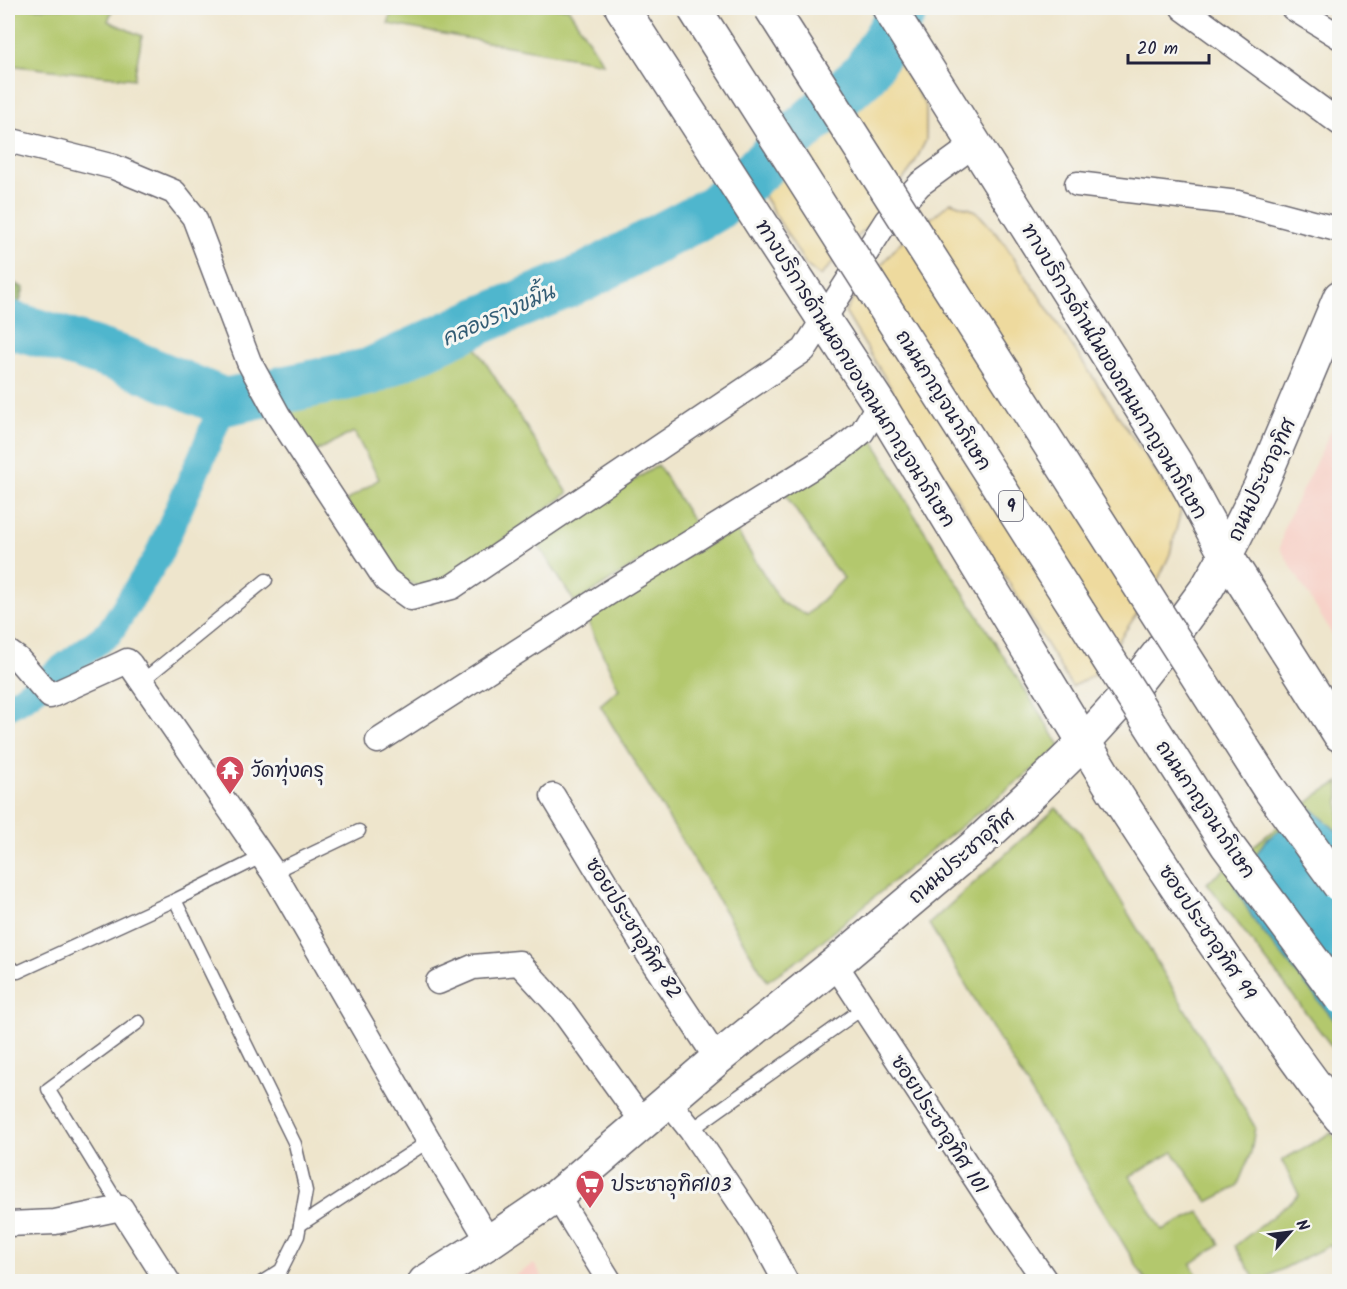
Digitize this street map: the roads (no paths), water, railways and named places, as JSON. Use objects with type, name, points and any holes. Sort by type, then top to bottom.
[{"type":"main road","name":"ทางบริการด้านนอกของถนนกาญจนาภิเษก","points":[[622,8],[879,404],[1084,742]]},
{"type":"main road","name":"ถนนกาญจนาภิเษก","points":[[694,8],[1227,845],[1340,997]]},
{"type":"main road","points":[[771,8],[1268,787],[1340,886]]},
{"type":"main road","name":"ทางบริการด้านในของถนนกาญจนาภิเษก","points":[[889,8],[1177,465],[1226,555],[1340,735]]},
{"type":"main road","name":"ถนนประชาอุทิศ","points":[[425,1281],[489,1242],[557,1196],[717,1059],[835,964],[975,846],[1084,742],[1123,699],[1160,652],[1207,588],[1226,555],[1260,487],[1340,297]]},
{"type":"main road","name":"ซอยประชาอุทิศ 99","points":[[1084,742],[1232,970],[1340,1117]]},
{"type":"street","points":[[1183,8],[1340,123]]},
{"type":"street","points":[[1293,8],[1340,37]]},
{"type":"street","points":[[8,140],[114,167],[174,192],[194,217],[249,362],[278,415],[386,580],[411,598],[452,587],[804,350],[887,220],[920,184],[975,144]]},
{"type":"street","points":[[1077,184],[1238,203],[1340,230]]},
{"type":"street","points":[[378,741],[610,592],[840,450],[862,432],[879,404]]},
{"type":"street","points":[[13,655],[50,696],[127,662],[130,664],[268,864],[489,1242]]},
{"type":"street","name":"ซอยประชาอุทิศ 82","points":[[553,796],[655,965],[717,1059]]},
{"type":"street","points":[[438,982],[473,968],[519,963],[563,1011],[643,1122]]},
{"type":"street","name":"ซอยประชาอุทิศ 101","points":[[835,964],[995,1208],[1046,1281]]},
{"type":"street","points":[[668,1101],[691,1130],[755,1225],[786,1281]]},
{"type":"street","points":[[557,1196],[610,1281]]},
{"type":"street","points":[[8,1224],[56,1222],[121,1208],[168,1281]]},
{"type":"lane","points":[[142,681],[266,580]]},
{"type":"lane","points":[[8,966],[18,972],[176,900],[359,831]]},
{"type":"lane","points":[[176,900],[296,1144],[306,1191],[298,1236],[281,1270],[262,1281]]},
{"type":"lane","points":[[691,1130],[863,1008]]},
{"type":"lane","points":[[121,1208],[48,1089],[139,1022]]},
{"type":"lane","points":[[300,1225],[429,1141]]},
{"type":"water","points":[[1311,808],[1339,833],[1339,1026],[1255,922],[1235,887],[1265,841]]},
{"type":"waterway","name":"คลองรางขมิ้น","points":[[8,324],[126,361],[224,402],[369,372],[479,321],[585,277],[715,208],[865,73],[905,8]]},
{"type":"waterway","points":[[8,706],[23,698],[109,633],[157,558],[224,402]]},
{"type":"place","name":"วัดทุ่งครุ","points":[[230,796]]},
{"type":"place","name":"ประชาอุทิศ103","points":[[590,1210]]}]
